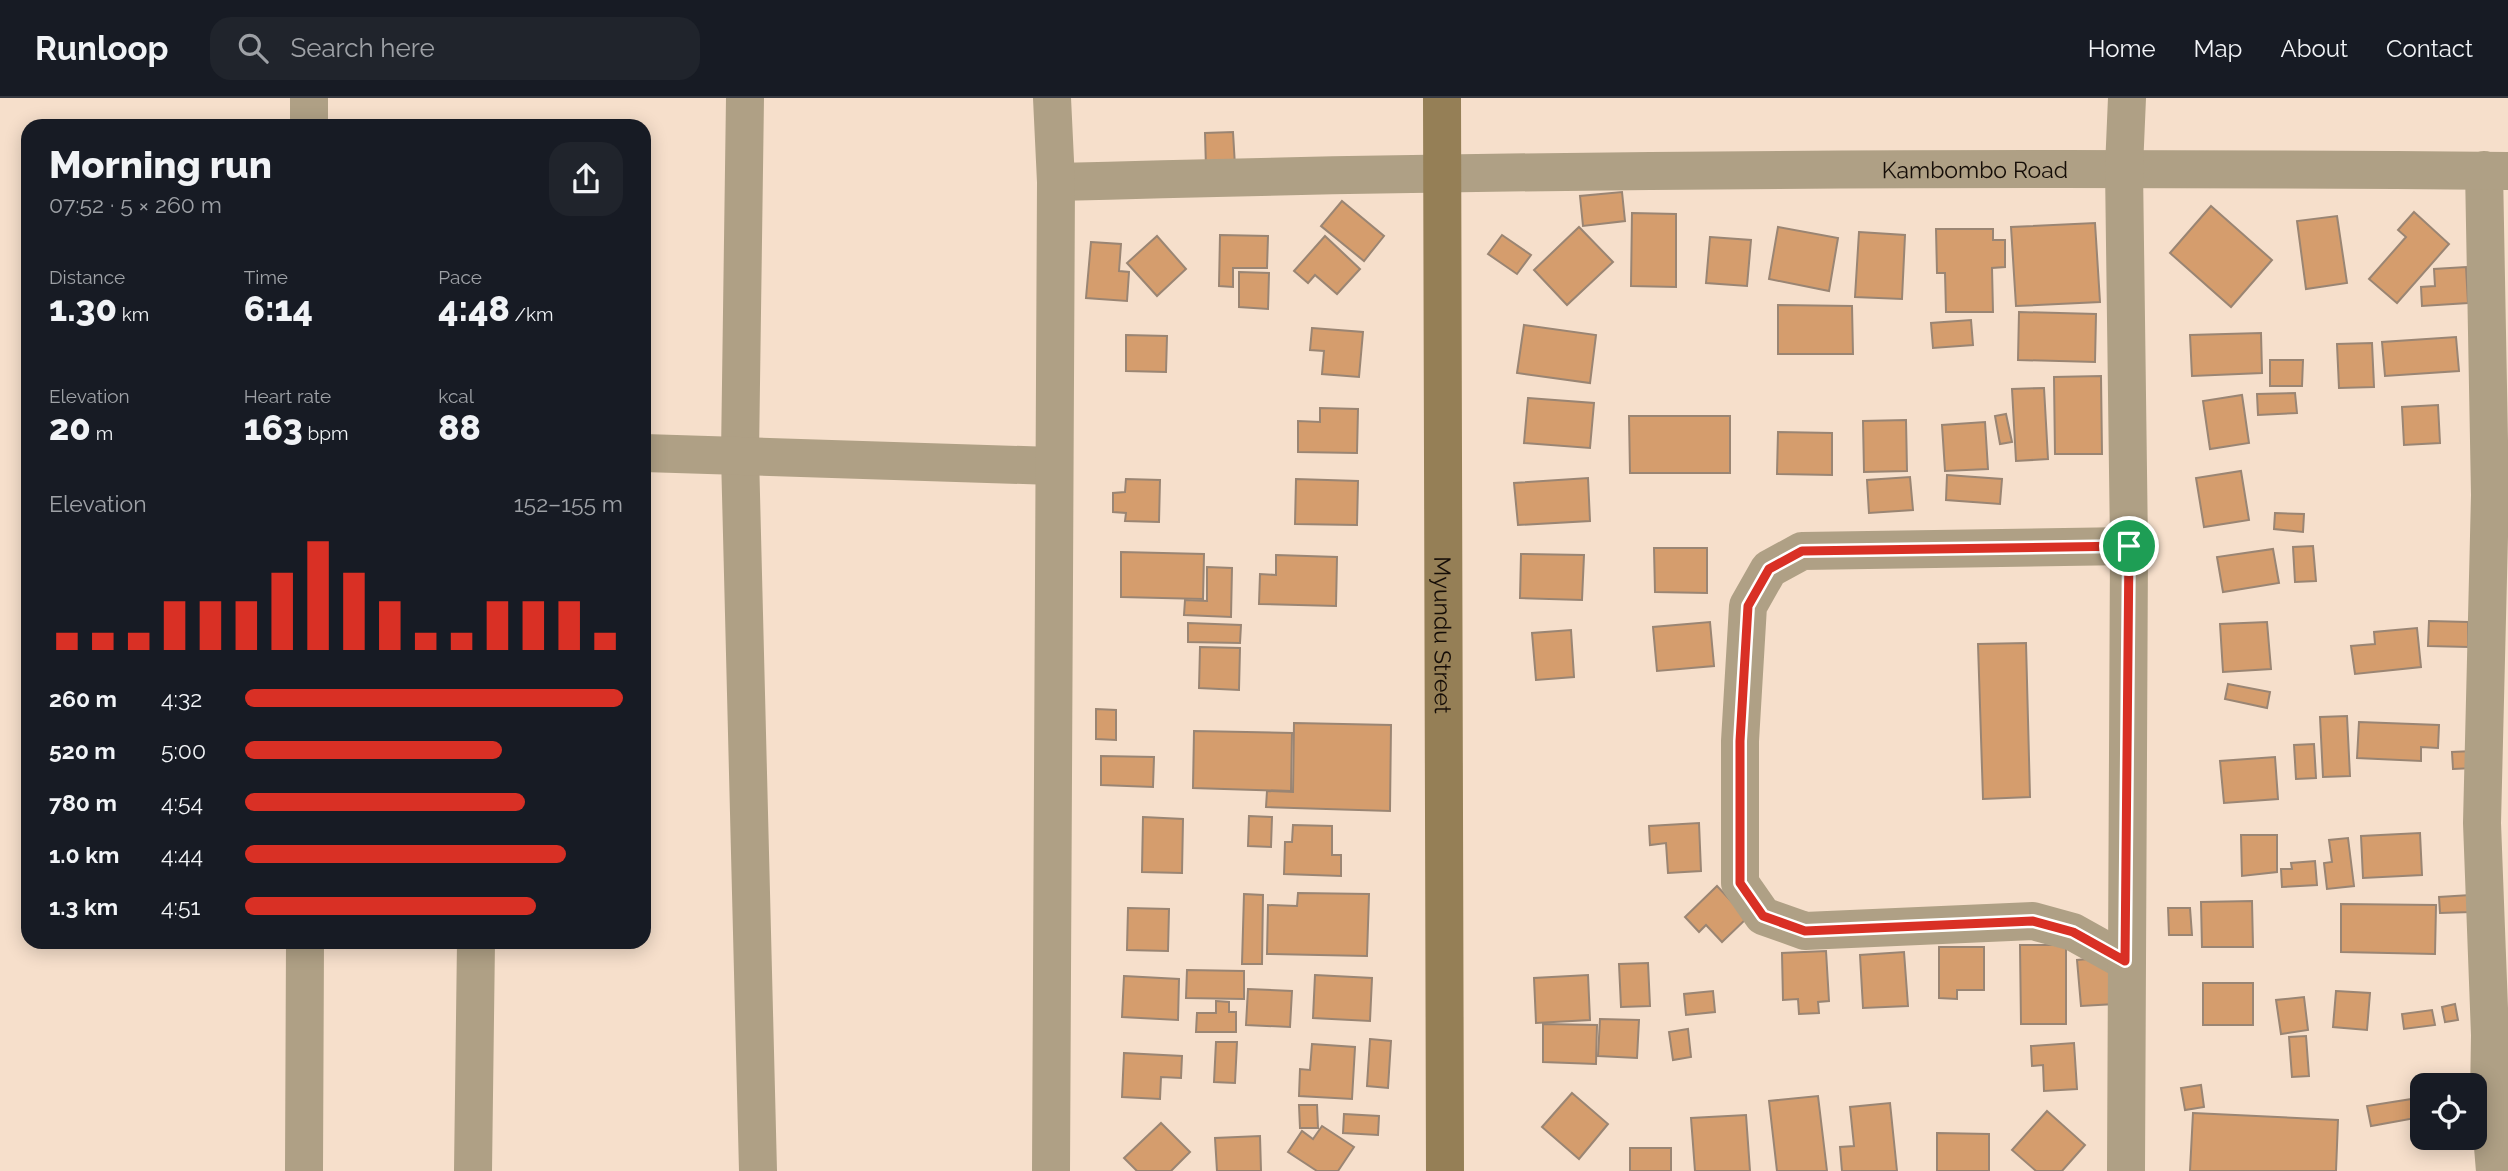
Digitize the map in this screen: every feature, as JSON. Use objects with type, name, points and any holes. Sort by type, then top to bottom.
[{"type":"street","points":[[309,98],[309,119]]},
{"type":"street","points":[[745,98],[740,455],[758,1171]]},
{"type":"street","points":[[1051,1171],[1056,182],[1052,98]]},
{"type":"street","name":"Myundu Street","points":[[1442,98],[1445,1171]]},
{"type":"street","points":[[2126,1171],[2129,546],[2124,168],[2127,98]]},
{"type":"street","name":"Kambombo Road","points":[[1056,182],[1443,171],[2124,168],[2496,171]]},
{"type":"street","points":[[2495,1171],[2489,1098],[2495,823],[2490,495],[2496,171]]},
{"type":"street","points":[[651,453],[1053,466]]},
{"type":"street","points":[[2125,961],[2073,932],[2033,921],[1805,931],[1763,916],[1740,883],[1740,741],[1748,606],[1769,569],[1802,551],[2129,546]]},
{"type":"street","points":[[304,1171],[306,949]]},
{"type":"street","points":[[473,1171],[476,949]]},
{"type":"building","points":[[1233,132],[1235,166],[1206,168],[1205,133]]},
{"type":"building","points":[[1622,192],[1625,221],[1583,226],[1580,196]]},
{"type":"building","points":[[1342,201],[1384,236],[1364,261],[1321,226]]},
{"type":"building","points":[[2211,206],[2272,260],[2231,307],[2170,253]]},
{"type":"building","points":[[2414,212],[2449,244],[2397,303],[2369,279],[2406,237],[2398,230]]},
{"type":"building","points":[[1632,213],[1676,214],[1676,287],[1631,286]]},
{"type":"building","points":[[2337,216],[2347,283],[2306,289],[2297,221]]},
{"type":"building","points":[[2095,223],[2100,302],[2016,306],[2011,227]]},
{"type":"building","points":[[1579,227],[1613,262],[1567,305],[1534,270]]},
{"type":"building","points":[[1778,227],[1838,238],[1829,291],[1769,279]]},
{"type":"building","points":[[1936,229],[1993,229],[1993,240],[2005,240],[2005,267],[1992,268],[1993,312],[1946,312],[1945,273],[1937,273]]},
{"type":"building","points":[[1859,232],[1905,235],[1902,299],[1855,297]]},
{"type":"building","points":[[1220,235],[1268,236],[1267,268],[1233,268],[1233,287],[1219,286]]},
{"type":"building","points":[[1502,235],[1531,255],[1517,274],[1488,254]]},
{"type":"building","points":[[1157,236],[1186,269],[1157,296],[1127,263]]},
{"type":"building","points":[[1325,236],[1360,269],[1337,294],[1315,275],[1308,283],[1294,271]]},
{"type":"building","points":[[1710,237],[1751,240],[1747,286],[1706,283]]},
{"type":"building","points":[[1091,242],[1121,244],[1119,271],[1129,272],[1127,301],[1086,298]]},
{"type":"building","points":[[2466,267],[2468,303],[2422,306],[2421,287],[2435,286],[2434,269]]},
{"type":"building","points":[[1239,272],[1269,273],[1268,309],[1239,307]]},
{"type":"building","points":[[1778,305],[1852,306],[1853,354],[1778,354]]},
{"type":"building","points":[[2019,312],[2096,314],[2095,362],[2018,360]]},
{"type":"building","points":[[1971,320],[1973,345],[1933,348],[1931,323]]},
{"type":"building","points":[[1524,325],[1596,335],[1590,383],[1517,373]]},
{"type":"building","points":[[1312,328],[1363,332],[1359,377],[1322,374],[1324,351],[1310,350]]},
{"type":"building","points":[[2261,333],[2262,373],[2192,376],[2190,335]]},
{"type":"building","points":[[1126,335],[1167,336],[1166,372],[1126,371]]},
{"type":"building","points":[[2456,337],[2459,371],[2385,376],[2382,342]]},
{"type":"building","points":[[2372,343],[2374,387],[2339,388],[2337,344]]},
{"type":"building","points":[[2270,360],[2303,360],[2302,386],[2270,386]]},
{"type":"building","points":[[2101,376],[2102,454],[2055,454],[2054,377]]},
{"type":"building","points":[[2044,388],[2048,459],[2016,461],[2012,389]]},
{"type":"building","points":[[2295,393],[2297,413],[2258,415],[2257,394]]},
{"type":"building","points":[[2242,395],[2249,443],[2210,449],[2203,401]]},
{"type":"building","points":[[1528,398],[1594,403],[1590,448],[1524,443]]},
{"type":"building","points":[[2438,405],[2440,443],[2404,445],[2402,407]]},
{"type":"building","points":[[1320,408],[1358,409],[1357,453],[1298,452],[1298,421],[1320,422]]},
{"type":"building","points":[[2006,414],[2012,442],[2000,444],[1995,416]]},
{"type":"building","points":[[1629,416],[1730,416],[1730,473],[1630,473]]},
{"type":"building","points":[[1906,420],[1907,471],[1864,472],[1863,421]]},
{"type":"building","points":[[1985,422],[1988,469],[1945,471],[1942,425]]},
{"type":"building","points":[[1778,432],[1832,433],[1832,475],[1777,474]]},
{"type":"building","points":[[2241,471],[2249,520],[2204,527],[2196,478]]},
{"type":"building","points":[[1947,475],[2002,479],[2000,504],[1946,500]]},
{"type":"building","points":[[1910,477],[1913,510],[1869,513],[1867,480]]},
{"type":"building","points":[[1588,478],[1590,521],[1518,525],[1514,483]]},
{"type":"building","points":[[1126,479],[1160,480],[1159,522],[1125,521],[1126,513],[1113,512],[1113,493],[1125,492]]},
{"type":"building","points":[[1296,479],[1358,481],[1357,525],[1295,524]]},
{"type":"building","points":[[2275,513],[2304,514],[2303,532],[2274,529]]},
{"type":"building","points":[[2313,546],[2316,581],[2295,582],[2293,547]]},
{"type":"building","points":[[1654,548],[1707,548],[1707,593],[1655,592]]},
{"type":"building","points":[[2273,549],[2279,583],[2223,592],[2217,557]]},
{"type":"building","points":[[1121,552],[1204,554],[1203,599],[1121,597]]},
{"type":"building","points":[[1521,554],[1584,555],[1582,600],[1520,598]]},
{"type":"building","points":[[1276,555],[1337,557],[1336,606],[1259,604],[1260,574],[1276,575]]},
{"type":"building","points":[[1207,567],[1232,568],[1231,617],[1184,615],[1185,600],[1207,601]]},
{"type":"building","points":[[2429,621],[2468,622],[2468,647],[2428,646]]},
{"type":"building","points":[[1710,622],[1714,666],[1657,671],[1653,627]]},
{"type":"building","points":[[2267,622],[2271,669],[2223,672],[2220,624]]},
{"type":"building","points":[[1188,623],[1241,625],[1240,643],[1188,642]]},
{"type":"building","points":[[2417,628],[2421,667],[2355,674],[2351,646],[2375,644],[2374,632]]},
{"type":"building","points":[[1571,630],[1574,677],[1536,680],[1532,633]]},
{"type":"building","points":[[2026,643],[2030,797],[1983,799],[1978,644]]},
{"type":"building","points":[[1200,647],[1240,648],[1239,690],[1199,688]]},
{"type":"building","points":[[2228,684],[2270,692],[2267,708],[2225,699]]},
{"type":"building","points":[[1096,709],[1116,710],[1116,740],[1096,739]]},
{"type":"building","points":[[2347,716],[2350,776],[2323,777],[2320,717]]},
{"type":"building","points":[[2359,722],[2439,725],[2438,748],[2421,747],[2421,761],[2357,758]]},
{"type":"building","points":[[1294,723],[1391,725],[1390,811],[1266,807],[1267,791],[1293,792]]},
{"type":"building","points":[[1194,731],[1292,733],[1291,791],[1193,788]]},
{"type":"building","points":[[2314,744],[2316,778],[2296,779],[2294,745]]},
{"type":"building","points":[[2473,751],[2474,768],[2453,769],[2452,752]]},
{"type":"building","points":[[1101,756],[1154,757],[1153,787],[1101,785]]},
{"type":"building","points":[[2275,757],[2278,799],[2224,803],[2220,761]]},
{"type":"building","points":[[1249,816],[1272,817],[1271,847],[1248,846]]},
{"type":"building","points":[[1143,817],[1183,819],[1182,873],[1142,872]]},
{"type":"building","points":[[1699,823],[1701,871],[1668,873],[1666,843],[1650,845],[1649,826]]},
{"type":"building","points":[[1293,825],[1332,826],[1332,855],[1341,855],[1341,876],[1284,874],[1285,842],[1292,842]]},
{"type":"building","points":[[2420,833],[2422,875],[2363,878],[2361,836]]},
{"type":"building","points":[[2241,835],[2277,835],[2277,872],[2242,876]]},
{"type":"building","points":[[2348,838],[2354,886],[2327,889],[2324,863],[2332,862],[2329,840]]},
{"type":"building","points":[[2315,861],[2317,885],[2282,887],[2281,869],[2292,869],[2291,863]]},
{"type":"building","points":[[1717,886],[1747,918],[1722,942],[1706,925],[1699,932],[1685,917]]},
{"type":"building","points":[[1298,893],[1369,894],[1367,956],[1267,954],[1268,905],[1297,906]]},
{"type":"building","points":[[1244,894],[1263,895],[1262,964],[1242,964]]},
{"type":"building","points":[[2470,895],[2471,912],[2440,913],[2439,897]]},
{"type":"building","points":[[2252,901],[2253,947],[2202,947],[2201,902]]},
{"type":"building","points":[[2341,904],[2436,905],[2435,954],[2341,952]]},
{"type":"building","points":[[1128,908],[1169,909],[1168,951],[1127,950]]},
{"type":"building","points":[[2168,908],[2190,908],[2192,935],[2169,935]]},
{"type":"building","points":[[2020,945],[2066,945],[2066,1024],[2021,1024]]},
{"type":"building","points":[[1939,947],[1984,947],[1984,990],[1957,990],[1957,999],[1939,998]]},
{"type":"building","points":[[1826,951],[1829,1001],[1818,1002],[1819,1013],[1799,1014],[1798,999],[1783,1000],[1782,953]]},
{"type":"building","points":[[1904,952],[1908,1006],[1863,1008],[1860,955]]},
{"type":"building","points":[[2111,957],[2115,1004],[2081,1006],[2077,960]]},
{"type":"building","points":[[1648,963],[1650,1006],[1621,1007],[1619,964]]},
{"type":"building","points":[[1187,970],[1244,971],[1244,999],[1186,998]]},
{"type":"building","points":[[1315,975],[1372,978],[1370,1021],[1313,1018]]},
{"type":"building","points":[[1588,975],[1590,1020],[1536,1023],[1534,978]]},
{"type":"building","points":[[1124,976],[1179,979],[1178,1020],[1122,1017]]},
{"type":"building","points":[[2203,983],[2253,983],[2253,1025],[2203,1025]]},
{"type":"building","points":[[1248,989],[1292,991],[1290,1027],[1246,1025]]},
{"type":"building","points":[[1713,991],[1715,1012],[1686,1015],[1684,994]]},
{"type":"building","points":[[2336,991],[2370,993],[2367,1030],[2333,1027]]},
{"type":"building","points":[[2304,997],[2308,1030],[2281,1034],[2276,1000]]},
{"type":"building","points":[[1216,1001],[1229,1002],[1229,1012],[1236,1012],[1236,1032],[1196,1032],[1197,1013],[1216,1013]]},
{"type":"building","points":[[2455,1004],[2458,1020],[2445,1022],[2442,1007]]},
{"type":"building","points":[[2432,1010],[2435,1025],[2404,1029],[2402,1014]]},
{"type":"building","points":[[1600,1019],[1639,1020],[1637,1058],[1598,1056]]},
{"type":"building","points":[[1543,1024],[1597,1025],[1596,1064],[1543,1062]]},
{"type":"building","points":[[1688,1029],[1691,1057],[1673,1060],[1669,1032]]},
{"type":"building","points":[[2306,1036],[2309,1076],[2292,1077],[2289,1037]]},
{"type":"building","points":[[1370,1039],[1391,1041],[1388,1088],[1367,1086]]},
{"type":"building","points":[[1216,1042],[1237,1042],[1235,1083],[1214,1082]]},
{"type":"building","points":[[2074,1043],[2077,1089],[2044,1091],[2043,1065],[2032,1066],[2031,1046]]},
{"type":"building","points":[[1312,1044],[1355,1047],[1352,1099],[1299,1096],[1300,1069],[1310,1070]]},
{"type":"building","points":[[1124,1053],[1182,1056],[1181,1078],[1161,1077],[1160,1099],[1122,1097]]},
{"type":"building","points":[[2201,1085],[2204,1107],[2185,1110],[2181,1088]]},
{"type":"building","points":[[1572,1093],[1608,1124],[1579,1159],[1542,1127]]},
{"type":"building","points":[[1818,1096],[1827,1171],[1777,1171],[1769,1101]]},
{"type":"building","points":[[2410,1099],[2410,1119],[2371,1126],[2367,1106]]},
{"type":"building","points":[[1890,1103],[1897,1171],[1842,1171],[1840,1147],[1854,1146],[1850,1107]]},
{"type":"building","points":[[1299,1105],[1317,1105],[1318,1128],[1300,1128]]},
{"type":"building","points":[[2047,1111],[2085,1145],[2062,1171],[2036,1171],[2012,1150]]},
{"type":"building","points":[[2193,1113],[2338,1120],[2336,1171],[2190,1171]]},
{"type":"building","points":[[1344,1114],[1379,1116],[1378,1135],[1343,1133]]},
{"type":"building","points":[[1746,1115],[1750,1171],[1695,1171],[1691,1118]]},
{"type":"building","points":[[1161,1123],[1190,1152],[1171,1171],[1137,1171],[1124,1158]]},
{"type":"building","points":[[1322,1126],[1354,1147],[1338,1171],[1317,1171],[1288,1152],[1302,1131],[1313,1139]]},
{"type":"building","points":[[1937,1133],[1989,1134],[1989,1171],[1937,1171]]},
{"type":"building","points":[[1260,1136],[1261,1171],[1217,1171],[1215,1138]]},
{"type":"building","points":[[1630,1148],[1671,1148],[1671,1171],[1630,1171]]},
{"type":"route","points":[[2129,546],[2125,961],[2073,932],[2033,921],[1805,931],[1763,916],[1740,883],[1740,741],[1748,606],[1769,569],[1802,551],[2129,546]]}]
